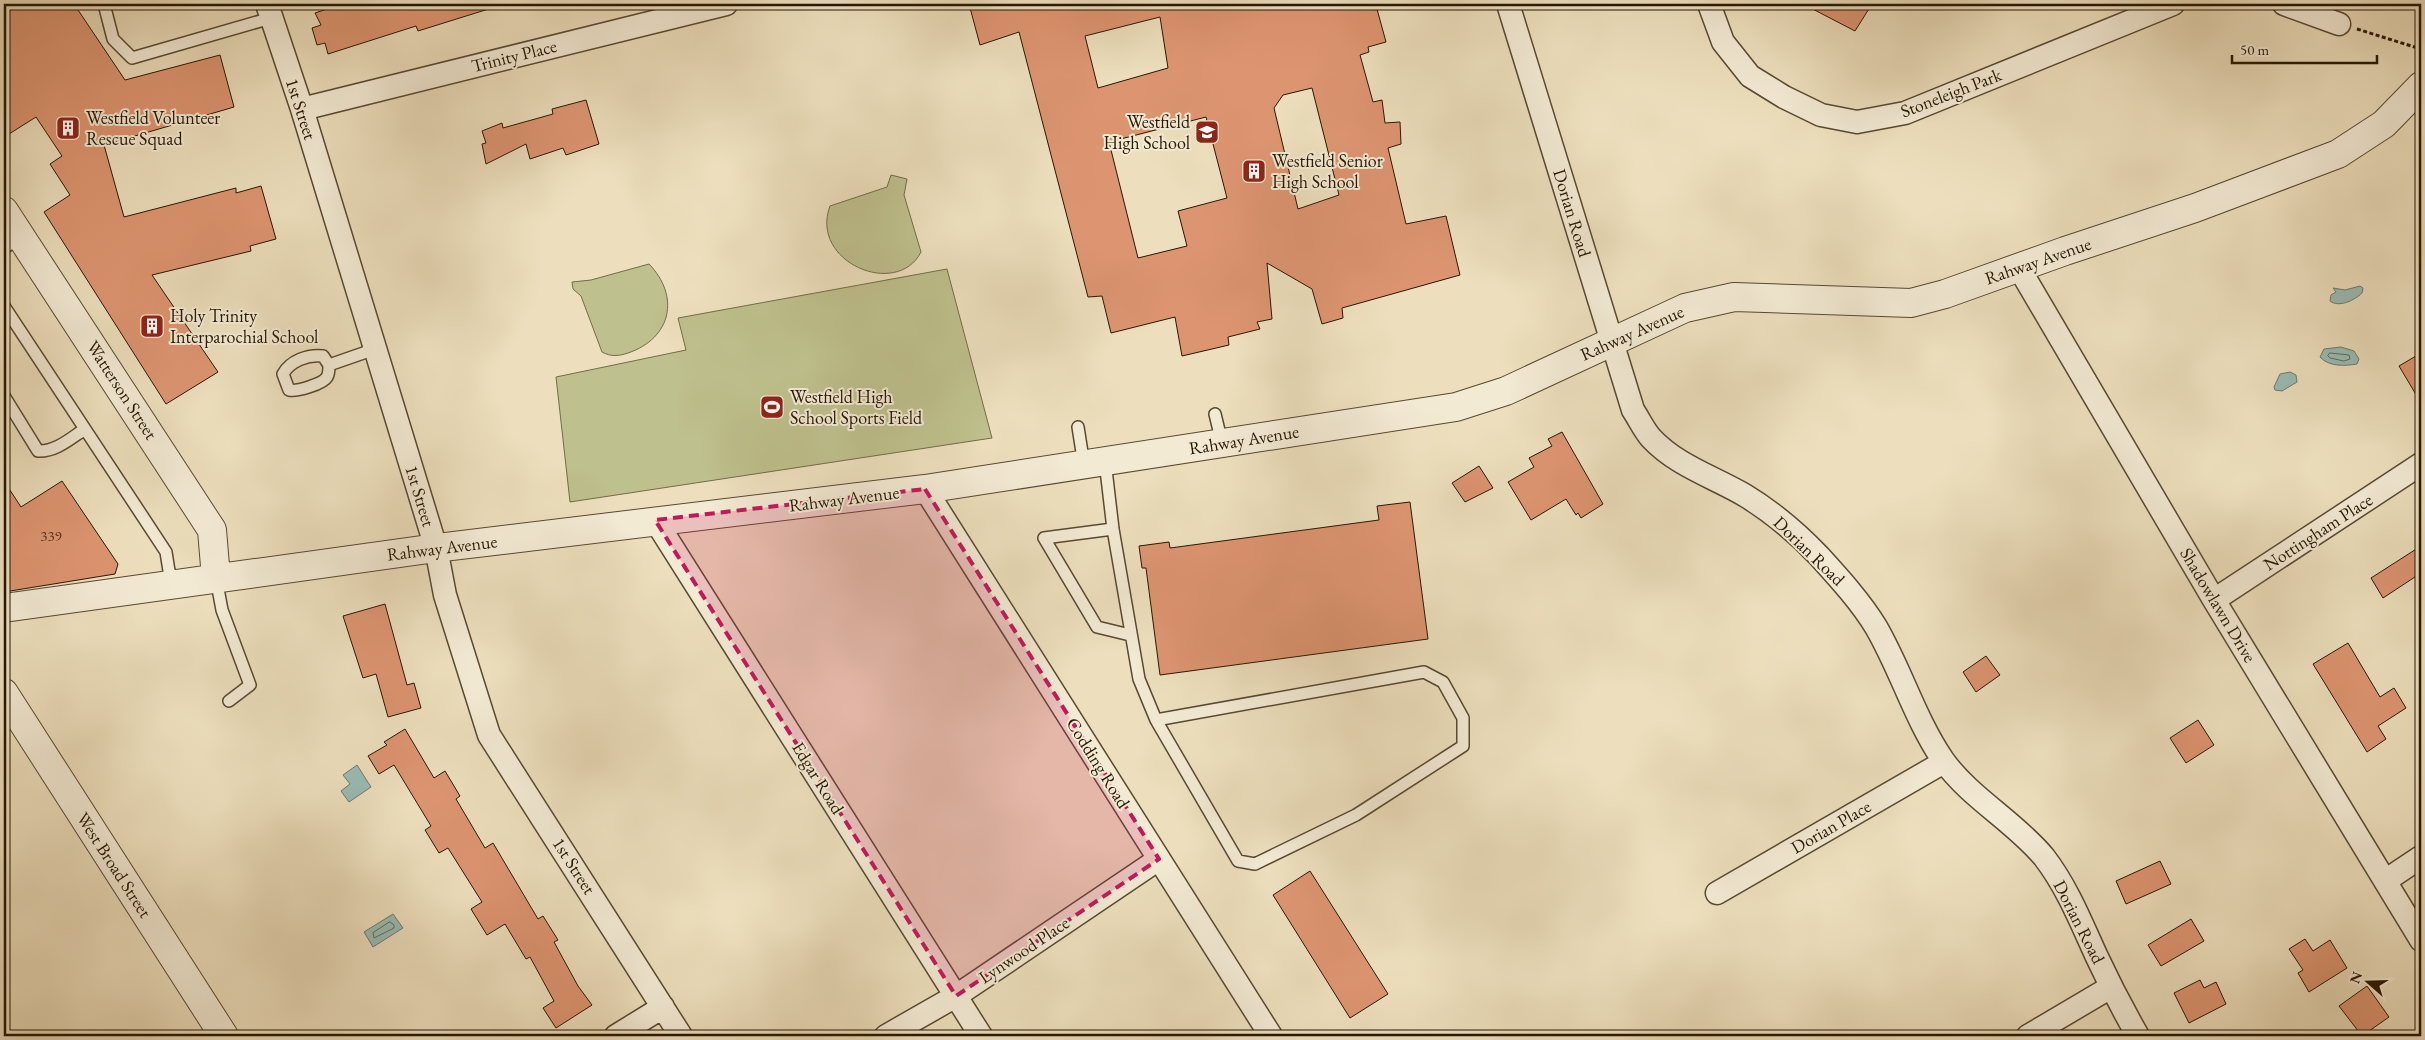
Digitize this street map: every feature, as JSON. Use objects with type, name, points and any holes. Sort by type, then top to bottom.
[{"type":"street","name":"Trinity Place","points":[[302,109],[726,4]]},
{"type":"street","name":"Dorian Road","points":[[1508,4],[1633,410],[1650,437],[1674,458],[1746,496],[1788,526],[1845,586],[1875,626],[1926,733],[1944,762],[1958,778],[2018,830],[2044,858],[2081,918],[2111,987],[2138,1036]]},
{"type":"street","name":"Stoneleigh Park","points":[[1710,4],[1723,42],[1750,76],[1784,97],[1821,115],[1857,122],[1905,113],[2173,4]]},
{"type":"street","points":[[2284,4],[2340,24]]},
{"type":"street","name":"1st Street","points":[[269,11],[302,109],[436,548],[445,595],[489,735],[681,1036]]},
{"type":"street","name":"Rahway Avenue","points":[[4,608],[436,548],[655,520],[925,489],[1456,408],[1506,391],[1685,308],[1734,297],[1911,303],[1945,294],[2195,208],[2338,154],[2384,124],[2421,86]]},
{"type":"street","name":"Watterson Street","points":[[4,211],[13,242],[212,530],[216,578]]},
{"type":"street","name":"Shadowlawn Drive","points":[[2019,268],[2214,600],[2421,940]]},
{"type":"street","name":"Nottingham Place","points":[[2214,600],[2421,464]]},
{"type":"street","name":"Codding Road","points":[[925,489],[1271,1036]]},
{"type":"street","name":"Edgar Road","points":[[655,520],[981,1036]]},
{"type":"street","name":"West Broad Street","points":[[4,693],[224,1036]]},
{"type":"street","name":"Dorian Place","points":[[1717,893],[1944,762]]},
{"type":"street","points":[[2385,881],[2421,857]]},
{"type":"street","name":"Lynwood Place","points":[[886,1036],[956,996],[1159,859]]},
{"type":"street","points":[[2028,1036],[2111,987]]},
{"type":"street","points":[[616,1036],[663,1007]]},
{"type":"lane","points":[[104,4],[113,39],[132,58],[269,11]]},
{"type":"lane","points":[[4,307],[166,552],[169,571],[177,583]]},
{"type":"lane","points":[[329,365],[375,349]]},
{"type":"lane","points":[[4,396],[38,451],[46,452],[57,448],[85,429]]},
{"type":"lane","points":[[1214,414],[1222,443]]},
{"type":"lane","points":[[1078,427],[1094,463],[1113,529],[1139,679],[1156,720],[1238,861],[1255,864],[1356,815],[1463,746],[1463,718],[1443,682],[1424,672],[1156,720]]},
{"type":"lane","points":[[1113,529],[1044,538],[1096,627],[1130,635]]},
{"type":"lane","points":[[216,578],[222,610],[250,685],[229,700]]},
{"type":"path","points":[[2340,24],[2421,49]]},
{"type":"highlighted area","points":[[925,489],[1159,859],[956,996],[655,520]]},
{"type":"green space","points":[[891,175],[907,179],[904,195],[921,252],[909,266],[894,273],[876,273],[859,268],[843,258],[832,243],[827,226],[830,206],[887,187]]},
{"type":"green space","points":[[649,264],[659,276],[668,302],[667,315],[662,327],[643,346],[628,353],[615,356],[602,352],[581,296],[573,289],[572,282],[591,280]]},
{"type":"green space","name":"Westfield High School Sports Field","points":[[947,269],[992,438],[570,502],[556,377],[686,350],[678,318]]},
{"type":"water","points":[[2360,286],[2363,288],[2362,293],[2351,300],[2338,304],[2330,301],[2331,295],[2336,292],[2333,288],[2345,290]]},
{"type":"water","points":[[2341,347],[2354,351],[2359,359],[2357,364],[2332,364],[2320,357],[2324,349]]},
{"type":"water","points":[[2290,372],[2296,375],[2297,382],[2282,391],[2275,390],[2274,387],[2280,374]]},
{"type":"water","points":[[357,765],[371,787],[349,802],[341,791],[350,784],[343,775]]},
{"type":"water","points":[[393,914],[403,928],[373,947],[364,932]]},
{"type":"building","points":[[4,4],[74,4],[125,80],[220,55],[234,107],[104,145],[124,217],[236,188],[236,193],[261,186],[276,239],[250,246],[251,251],[152,275],[218,372],[166,404],[44,212],[70,195],[50,164],[62,156],[36,117],[9,134],[4,126]]},
{"type":"building","points":[[342,4],[494,4],[495,7],[418,31],[416,26],[328,54],[325,43],[317,45],[312,28],[321,25],[315,13]]},
{"type":"building","name":"Westfield Senior High School","points":[[969,4],[1373,4],[1374,10],[1377,9],[1386,42],[1368,47],[1369,52],[1360,55],[1373,102],[1382,100],[1385,123],[1400,122],[1401,144],[1388,148],[1406,224],[1446,216],[1460,275],[1342,308],[1343,318],[1322,324],[1312,289],[1267,263],[1272,319],[1257,322],[1260,329],[1228,337],[1229,345],[1182,356],[1175,317],[1111,333],[1102,296],[1088,297],[1019,32],[980,45]],"holes":[[[1160,17],[1168,68],[1098,88],[1085,36]],[[1312,88],[1339,195],[1298,209],[1274,108],[1283,95]],[[1206,117],[1227,198],[1178,211],[1187,246],[1138,258],[1109,142]]]},
{"type":"building","points":[[1803,4],[1872,4],[1855,31]]},
{"type":"building","points":[[586,100],[599,144],[566,155],[563,148],[530,159],[526,144],[486,164],[482,144],[486,143],[482,131],[502,123],[503,128],[553,114],[552,109]]},
{"type":"building","points":[[2421,353],[2421,403],[2399,366]]},
{"type":"building","points":[[1562,432],[1603,504],[1581,518],[1578,513],[1576,515],[1566,499],[1531,520],[1508,482],[1534,467],[1529,458],[1552,446],[1548,439]]},
{"type":"building","points":[[1479,466],[1493,488],[1465,502],[1452,483]]},
{"type":"building","points":[[4,481],[21,507],[62,481],[118,564],[115,574],[4,592]]},
{"type":"building","points":[[1410,502],[1428,639],[1160,675],[1146,568],[1142,568],[1139,546],[1169,542],[1170,548],[1379,520],[1377,506]]},
{"type":"building","points":[[2421,546],[2421,573],[2383,598],[2371,578]]},
{"type":"building","points":[[385,604],[407,685],[414,683],[421,708],[388,717],[376,674],[363,678],[343,616]]},
{"type":"building","points":[[2348,643],[2380,697],[2394,688],[2406,708],[2378,726],[2386,739],[2367,752],[2313,664]]},
{"type":"building","points":[[1986,656],[2000,675],[1976,692],[1963,672]]},
{"type":"building","points":[[2198,720],[2214,745],[2186,763],[2170,738]]},
{"type":"building","points":[[405,729],[434,778],[445,771],[460,796],[456,799],[485,848],[493,843],[538,919],[543,916],[558,940],[554,942],[578,986],[592,1005],[556,1028],[543,1008],[554,1001],[530,957],[526,959],[505,924],[487,935],[471,909],[482,902],[448,848],[439,853],[425,830],[431,826],[394,765],[379,774],[368,756],[387,745],[384,742]]},
{"type":"building","points":[[2160,861],[2171,884],[2126,904],[2116,881]]},
{"type":"building","points":[[1310,871],[1388,994],[1350,1018],[1273,895]]},
{"type":"building","points":[[2191,919],[2204,941],[2161,966],[2148,945]]},
{"type":"building","points":[[2305,939],[2313,951],[2330,940],[2347,968],[2309,992],[2298,973],[2303,970],[2289,949]]},
{"type":"building","points":[[2200,980],[2204,988],[2216,982],[2226,1004],[2189,1023],[2174,993]]},
{"type":"building","points":[[2367,986],[2389,1017],[2362,1036],[2339,1006]]},
{"type":"place","name":"Westfield Volunteer Rescue Squad","points":[[68,128]]},
{"type":"place","name":"Westfield High School","points":[[1207,132]]},
{"type":"place","name":"Westfield Senior High School","points":[[1254,171]]},
{"type":"place","name":"Holy Trinity Interparochial School","points":[[152,326]]},
{"type":"place","name":"Westfield High School Sports Field","points":[[772,407]]}]
